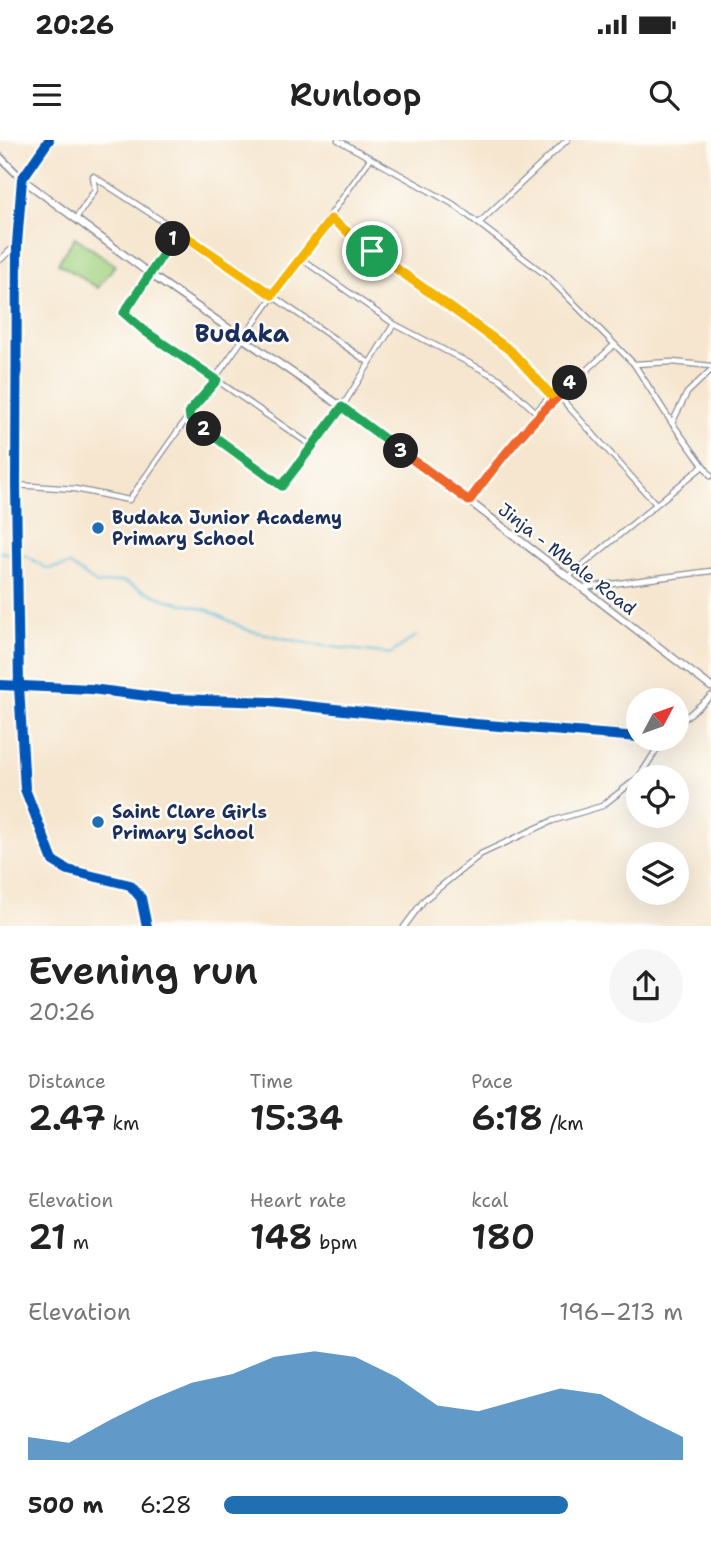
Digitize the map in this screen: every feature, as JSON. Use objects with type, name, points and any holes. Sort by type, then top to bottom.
[{"type":"main road","name":"Jinja - Mbale Road","points":[[0,157],[22,178],[150,274],[342,407],[469,501],[711,687]]},
{"type":"street","points":[[48,140],[22,178],[17,244],[19,685],[26,795],[50,855],[58,865],[68,870],[130,885],[141,898],[147,926]]},
{"type":"street","points":[[338,140],[453,204],[480,222],[547,276],[634,364],[672,423],[711,476]]},
{"type":"street","points":[[480,222],[567,140]]},
{"type":"street","points":[[16,485],[75,489],[129,500],[189,412],[217,380],[246,339],[272,295],[331,219],[370,159]]},
{"type":"street","points":[[77,217],[95,190],[93,176],[368,362]]},
{"type":"street","points":[[331,219],[427,293],[511,351],[655,503]]},
{"type":"street","points":[[179,233],[124,315],[312,446]]},
{"type":"street","points":[[0,260],[17,244]]},
{"type":"street","points":[[300,258],[394,324],[500,379],[536,412],[614,345]]},
{"type":"street","points":[[189,412],[193,422],[282,486],[342,407],[394,324]]},
{"type":"street","points":[[634,364],[673,362],[711,368]]},
{"type":"street","points":[[672,423],[687,393],[711,368]]},
{"type":"street","points":[[469,501],[554,395]]},
{"type":"street","points":[[567,578],[702,466]]},
{"type":"street","points":[[580,588],[711,571]]},
{"type":"street","points":[[0,685],[91,689],[172,699],[269,702],[475,724],[626,736]]},
{"type":"street","points":[[690,714],[711,696]]},
{"type":"street","points":[[404,926],[424,900],[481,854],[552,821],[602,806],[626,787]]},
{"type":"green space","points":[[75,237],[115,265],[98,288],[58,263]]},
{"type":"waterway","points":[[0,552],[27,556],[47,569],[70,565],[97,584],[122,581],[164,599],[208,610],[247,630],[316,645],[390,654],[416,636]]},
{"type":"cycle path","points":[[49,140],[22,179],[17,244],[16,485],[19,686],[25,789],[53,861],[68,870],[130,885],[141,898],[147,926]]},
{"type":"cycle path","points":[[0,685],[91,689],[172,699],[269,702],[475,724],[626,736]]},
{"type":"place","name":"Budaka Junior Academy Primary School","points":[[98,528]]},
{"type":"place","name":"Saint Clare Girls Primary School","points":[[98,822]]},
{"type":"district","name":"Budaka","points":[[242,334]]},
{"type":"route","points":[[331,219],[372,251],[511,351],[551,395],[583,374],[546,405],[469,501],[342,407],[282,486],[190,419],[189,412],[217,380],[146,332],[124,313],[179,233],[272,295],[331,219]]}]
